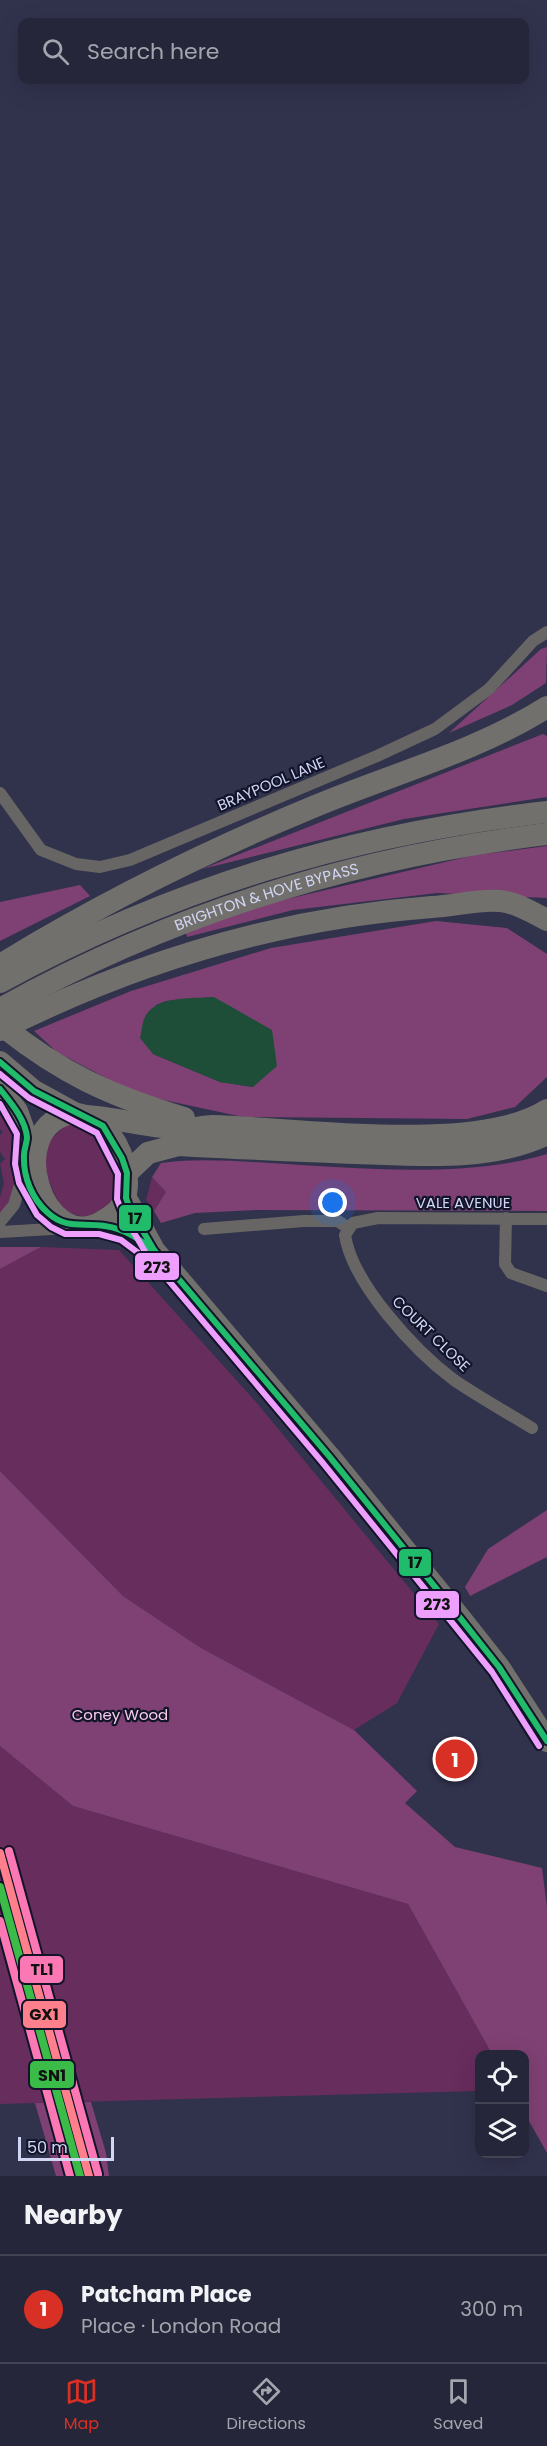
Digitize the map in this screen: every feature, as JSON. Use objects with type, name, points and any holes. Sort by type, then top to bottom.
[{"type":"highway","points":[[0,965],[31,956],[161,874],[315,806],[475,745],[547,707]]},
{"type":"highway","name":"BRIGHTON & HOVE BYPASS","points":[[0,982],[31,956],[232,879],[384,836],[547,812]]},
{"type":"highway","name":"BRIGHTON & HOVE BYPASS","points":[[0,1009],[59,990],[181,923],[296,884],[401,857],[547,834]]},
{"type":"highway","points":[[0,1030],[59,990],[138,970],[268,932],[344,917],[501,901],[547,920]]},
{"type":"highway","points":[[469,904],[499,910],[547,933]]},
{"type":"highway","points":[[0,1024],[48,1061],[83,1081],[138,1104],[210,1126]]},
{"type":"highway","points":[[0,1062],[34,1091],[103,1126],[110,1134],[122,1158],[126,1173],[126,1198],[153,1250],[329,1456],[461,1619],[499,1667],[547,1741]]},
{"type":"highway","points":[[0,1089],[17,1111],[27,1139],[24,1171],[35,1197],[47,1212],[63,1224],[73,1227],[113,1226],[130,1234],[153,1250]]},
{"type":"highway","points":[[27,1139],[49,1118],[80,1114],[185,1129],[210,1126],[293,1132],[460,1133],[512,1125],[547,1110]]},
{"type":"highway","points":[[126,1173],[148,1153],[178,1144],[413,1155],[491,1150],[534,1141],[547,1134]]},
{"type":"highway","points":[[98,1225],[119,1209],[126,1198]]},
{"type":"street","name":"BRAYPOOL LANE","points":[[0,793],[41,850],[76,864],[100,867],[130,860],[377,756],[435,729],[489,689],[533,641],[547,632]]},
{"type":"street","points":[[0,1222],[14,1205],[20,1192],[24,1171]]},
{"type":"street","name":"VALE AVENUE","points":[[348,1228],[353,1223],[378,1218],[547,1219]]},
{"type":"street","points":[[506,1218],[505,1264],[512,1273],[547,1286]]},
{"type":"street","points":[[204,1229],[304,1221],[338,1221],[348,1228]]},
{"type":"street","points":[[0,1232],[73,1227]]},
{"type":"street","name":"COURT CLOSE","points":[[348,1228],[345,1235],[350,1257],[381,1308],[453,1379],[532,1428]]},
{"type":"shaded area","points":[[214,997],[272,1030],[277,1066],[253,1087],[220,1082],[153,1054],[140,1038],[146,1015],[159,1004],[177,999]]},
{"type":"shaded area","points":[[0,1101],[16,1133],[17,1149],[15,1191],[12,1200],[0,1215],[0,1197],[4,1183],[0,1164],[5,1159],[0,1152],[0,1135],[3,1132],[0,1129]]},
{"type":"shaded area","points":[[66,1125],[82,1125],[95,1131],[117,1163],[116,1194],[109,1205],[85,1217],[63,1212],[36,1153]]},
{"type":"shaded area","points":[[152,1177],[166,1192],[154,1211],[146,1200]]},
{"type":"shaded area","points":[[41,1247],[119,1250],[256,1402],[439,1624],[397,1703],[354,1730],[201,1648],[123,1596],[0,1471],[0,1269]]},
{"type":"shaded area","points":[[0,1746],[73,1806],[408,1904],[490,2050],[475,2050],[475,2091],[0,2104]]},
{"type":"green space","points":[[547,647],[546,683],[512,705],[449,733],[541,649]]},
{"type":"green space","points":[[543,734],[547,736],[547,797],[404,819],[202,869]]},
{"type":"green space","points":[[547,846],[547,898],[437,893],[293,910],[187,937],[185,930],[266,904],[475,855]]},
{"type":"green space","points":[[80,885],[90,896],[0,941],[0,902]]},
{"type":"green space","points":[[436,921],[507,928],[547,954],[547,1077],[515,1107],[467,1119],[243,1117],[136,1094],[57,1052],[34,1031],[131,991],[271,948]],"holes":[[[214,997],[253,1087],[220,1082],[153,1054],[156,1005],[166,1001]]]},
{"type":"green space","points":[[547,1154],[547,1211],[256,1210],[195,1213],[161,1223],[154,1211],[166,1192],[152,1177],[161,1163],[215,1160],[410,1170],[481,1167]]},
{"type":"green space","points":[[0,1247],[41,1247],[0,1269]]},
{"type":"green space","name":"Coney Wood","points":[[0,1471],[123,1596],[201,1648],[354,1730],[417,1791],[405,1803],[455,1847],[542,1868],[547,1907],[547,2153],[529,2121],[529,2050],[490,2050],[408,1904],[73,1806],[0,1746]]},
{"type":"green space","points":[[547,1510],[547,1557],[470,1596],[465,1587],[488,1549]]},
{"type":"green space","points":[[91,2102],[106,2153],[109,2176],[56,2176],[35,2103]]},
{"type":"transit line","name":"17","points":[[0,1062],[34,1091],[103,1126],[122,1158],[127,1173],[126,1198],[130,1209],[154,1250],[329,1456],[461,1619],[499,1667],[547,1741]]},
{"type":"transit line","name":"273","points":[[0,1074],[29,1098],[97,1133],[118,1174],[117,1199],[122,1212],[147,1255],[322,1462],[492,1672],[539,1746]]},
{"type":"transit line","name":"17","points":[[0,1089],[17,1112],[26,1130],[25,1171],[33,1194],[42,1207],[62,1222],[105,1226],[128,1233],[160,1258]]},
{"type":"transit line","name":"273","points":[[0,1104],[17,1134],[15,1164],[19,1183],[37,1215],[51,1227],[65,1234],[99,1234],[121,1240],[153,1264]]},
{"type":"transit line","name":"TL1","points":[[9,1851],[98,2174]]},
{"type":"transit line","name":"GX1","points":[[0,1853],[89,2176]]},
{"type":"transit line","name":"SN1","points":[[0,1887],[80,2176]]},
{"type":"transit line","points":[[0,1921],[70,2176]]},
{"type":"place","name":"Patcham Place","points":[[455,1759]]}]
